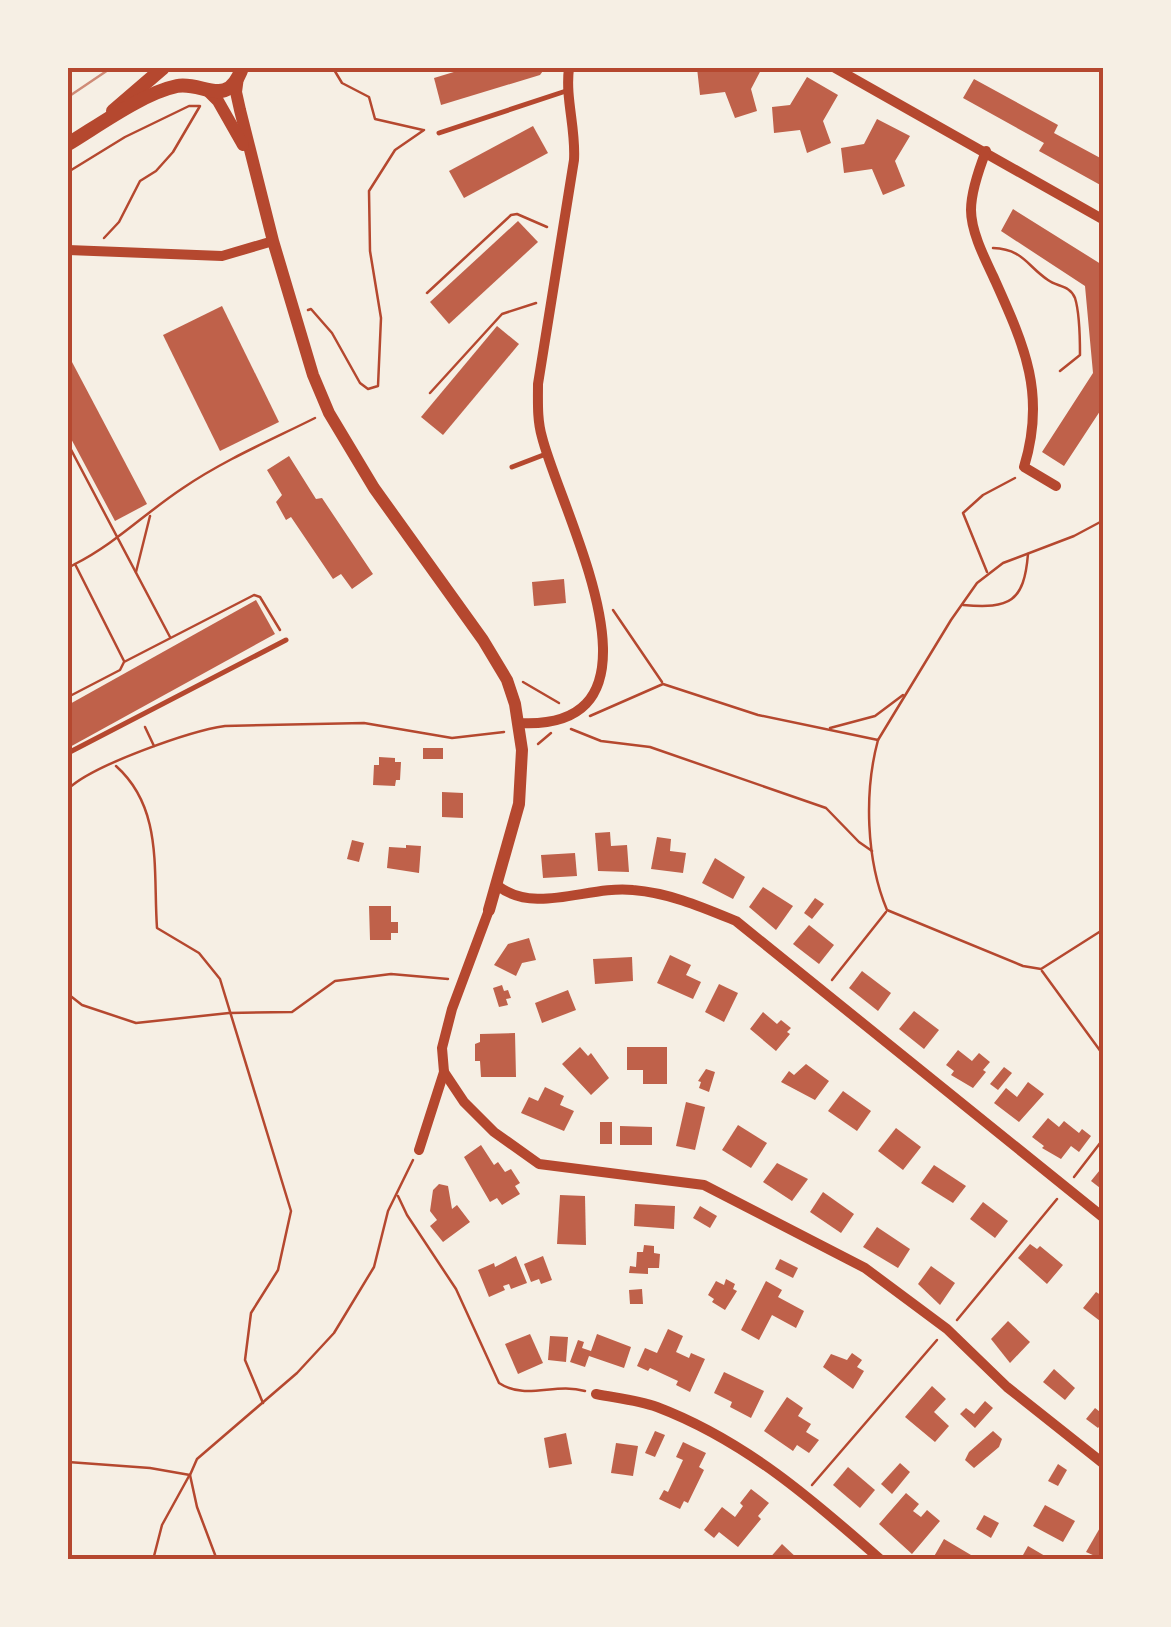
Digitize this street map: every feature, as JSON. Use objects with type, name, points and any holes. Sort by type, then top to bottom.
[{"type":"main road","points":[[90,131],[163,68]]},
{"type":"main road","points":[[180,69],[208,99],[224,90],[240,72]]},
{"type":"main road","points":[[68,144],[164,89],[184,84],[194,87]]},
{"type":"street","points":[[512,721],[554,723],[582,715],[600,685],[602,640],[584,554],[546,454],[538,420],[538,384],[575,144],[566,91],[569,68]]},
{"type":"street","points":[[838,68],[1104,220]]},
{"type":"street","points":[[240,72],[236,92],[252,160],[313,375],[355,460],[507,680],[512,721],[522,745],[520,804],[498,886],[461,980],[442,1048],[444,1072],[418,1150]]},
{"type":"street","points":[[208,99],[218,101],[252,160]]},
{"type":"street","points":[[986,151],[971,208],[982,248],[1026,350],[1032,406],[1031,443],[1024,467],[1056,486]]},
{"type":"street","points":[[68,250],[222,256],[273,241]]},
{"type":"street","points":[[498,886],[517,898],[628,889],[676,896],[736,921],[1104,1218]]},
{"type":"street","points":[[444,1072],[464,1102],[486,1124],[538,1164],[562,1170],[641,1174],[714,1188],[864,1268],[947,1328],[1008,1387],[1104,1464]]},
{"type":"street","points":[[596,1394],[654,1405],[723,1437],[805,1493],[881,1560]]},
{"type":"lane","points":[[439,133],[566,91]]},
{"type":"lane","points":[[512,468],[546,454]]},
{"type":"lane","points":[[68,753],[286,640]]},
{"type":"path","points":[[296,312],[312,310],[339,344],[360,383],[368,389],[378,386],[381,318],[370,251],[369,191],[395,150],[424,130],[375,119],[368,96],[342,83],[333,68]]},
{"type":"path","points":[[117,238],[103,238],[120,222],[140,181],[156,172],[173,152],[208,99]]},
{"type":"path","points":[[68,172],[124,137],[189,106],[200,106]]},
{"type":"path","points":[[426,293],[511,215],[564,232]]},
{"type":"path","points":[[982,248],[1014,252],[1074,296],[1080,355],[1060,371]]},
{"type":"path","points":[[430,393],[502,314],[552,301]]},
{"type":"path","points":[[68,568],[108,548],[116,536],[183,487],[329,413]]},
{"type":"path","points":[[68,444],[170,639]]},
{"type":"path","points":[[988,574],[963,513],[983,496],[1030,470]]},
{"type":"path","points":[[136,573],[151,513]]},
{"type":"path","points":[[824,992],[886,910],[867,796],[878,740],[960,605],[988,574],[1003,562],[1074,536],[1104,520]]},
{"type":"path","points":[[960,605],[1000,607],[1017,595],[1026,585],[1028,552]]},
{"type":"path","points":[[75,564],[124,662]]},
{"type":"path","points":[[68,697],[120,670],[124,662],[257,596],[286,640]]},
{"type":"path","points":[[612,608],[664,684],[758,716],[878,740]]},
{"type":"path","points":[[522,682],[582,715]]},
{"type":"path","points":[[522,745],[537,744],[582,715],[664,684]]},
{"type":"path","points":[[828,729],[875,716],[908,691]]},
{"type":"path","points":[[140,716],[155,748]]},
{"type":"path","points":[[68,789],[88,775],[208,728],[364,724],[462,738],[508,732],[512,721]]},
{"type":"path","points":[[568,727],[601,741],[650,747],[826,808],[874,852]]},
{"type":"path","points":[[114,764],[141,794],[149,812],[157,928],[199,954],[220,979],[291,1211],[278,1270],[251,1313],[244,1360],[263,1404]]},
{"type":"path","points":[[886,910],[1023,966],[1041,969],[1104,929]]},
{"type":"path","points":[[1041,969],[1104,1056]]},
{"type":"path","points":[[68,994],[82,1004],[136,1023],[229,1013],[292,1012],[335,980],[391,974],[461,980]]},
{"type":"path","points":[[805,1493],[1066,1188],[1104,1138]]},
{"type":"path","points":[[153,1560],[162,1525],[198,1459],[263,1404],[334,1333],[354,1306],[374,1267],[383,1229],[418,1150]]},
{"type":"path","points":[[397,1193],[456,1289],[499,1383],[522,1392],[572,1386],[596,1394]]},
{"type":"path","points":[[68,1462],[190,1475]]},
{"type":"path","points":[[190,1475],[216,1560]]},
{"type":"building","points":[[467,68],[545,68],[540,75],[441,105],[434,78]]},
{"type":"building","points":[[697,68],[762,68],[751,89],[757,111],[735,118],[725,92],[700,95]]},
{"type":"building","points":[[807,77],[838,95],[823,121],[831,143],[807,153],[800,130],[774,133],[772,107],[790,105]]},
{"type":"building","points":[[974,79],[1058,125],[1054,133],[1104,160],[1104,187],[1039,151],[1044,143],[963,98]]},
{"type":"building","points":[[877,119],[910,136],[895,161],[905,186],[883,195],[872,169],[844,173],[841,148],[864,144]]},
{"type":"building","points":[[533,126],[548,153],[464,198],[449,171]]},
{"type":"building","points":[[1013,209],[1104,266],[1104,405],[1064,466],[1042,452],[1093,373],[1085,286],[1001,231]]},
{"type":"building","points":[[518,221],[538,242],[449,324],[430,302]]},
{"type":"building","points":[[222,306],[279,422],[220,451],[163,335]]},
{"type":"building","points":[[497,326],[519,344],[443,435],[421,417]]},
{"type":"building","points":[[72,362],[147,504],[115,521],[68,433],[68,364]]},
{"type":"building","points":[[289,456],[373,574],[352,589],[341,574],[333,579],[291,517],[286,520],[276,502],[282,495],[267,470]]},
{"type":"building","points":[[564,579],[566,603],[534,606],[532,582]]},
{"type":"building","points":[[256,600],[275,634],[68,748],[68,705]]},
{"type":"building","points":[[423,748],[443,748],[443,759],[423,759]]},
{"type":"building","points":[[379,757],[401,762],[400,780],[396,780],[395,786],[373,785],[374,765],[379,765]]},
{"type":"building","points":[[442,792],[463,793],[463,818],[442,817]]},
{"type":"building","points":[[610,832],[611,846],[627,845],[629,872],[598,871],[595,833]]},
{"type":"building","points":[[657,837],[671,839],[670,851],[686,853],[683,873],[651,869]]},
{"type":"building","points":[[352,840],[364,843],[359,862],[347,859]]},
{"type":"building","points":[[421,846],[419,873],[387,868],[389,847]]},
{"type":"building","points":[[575,853],[577,876],[543,878],[541,855]]},
{"type":"building","points":[[715,858],[745,877],[733,899],[702,883]]},
{"type":"building","points":[[763,887],[793,906],[776,930],[749,907]]},
{"type":"building","points":[[815,898],[824,904],[812,919],[804,913]]},
{"type":"building","points":[[369,906],[391,906],[391,922],[398,922],[398,933],[391,933],[391,940],[370,940]]},
{"type":"building","points":[[809,925],[834,945],[819,964],[793,944]]},
{"type":"building","points":[[529,938],[536,960],[522,963],[516,976],[494,965],[508,944]]},
{"type":"building","points":[[670,955],[691,965],[686,975],[701,982],[693,999],[657,983]]},
{"type":"building","points":[[632,957],[633,981],[595,984],[593,959]]},
{"type":"building","points":[[862,971],[891,993],[878,1011],[849,988]]},
{"type":"building","points":[[719,984],[738,993],[724,1022],[705,1012]]},
{"type":"building","points":[[502,985],[511,998],[506,999],[508,1005],[499,1007],[493,988]]},
{"type":"building","points":[[568,990],[576,1010],[542,1023],[535,1003]]},
{"type":"building","points":[[914,1011],[939,1030],[924,1049],[899,1029]]},
{"type":"building","points":[[763,1012],[777,1024],[781,1020],[791,1028],[776,1051],[750,1029]]},
{"type":"building","points":[[515,1033],[516,1077],[481,1077],[480,1061],[475,1061],[475,1044],[480,1042],[480,1034]]},
{"type":"building","points":[[580,1047],[588,1056],[591,1053],[609,1078],[591,1095],[562,1064]]},
{"type":"building","points":[[627,1047],[667,1047],[667,1084],[643,1084],[643,1070],[627,1070]]},
{"type":"building","points":[[958,1050],[972,1061],[979,1053],[990,1062],[973,1088],[951,1075],[954,1071],[946,1065]]},
{"type":"building","points":[[806,1064],[829,1081],[815,1100],[781,1082],[789,1071],[794,1075]]},
{"type":"building","points":[[1004,1067],[1012,1073],[998,1090],[990,1084]]},
{"type":"building","points":[[706,1069],[715,1072],[709,1092],[699,1088],[698,1081]]},
{"type":"building","points":[[1028,1082],[1044,1094],[1019,1122],[994,1103],[1006,1088],[1017,1097]]},
{"type":"building","points":[[545,1087],[564,1096],[560,1105],[574,1111],[564,1131],[521,1113],[529,1097],[538,1101]]},
{"type":"building","points":[[843,1091],[871,1111],[857,1131],[828,1111]]},
{"type":"building","points":[[686,1102],[705,1107],[695,1150],[676,1146]]},
{"type":"building","points":[[1048,1118],[1059,1127],[1064,1121],[1079,1133],[1082,1129],[1091,1136],[1079,1152],[1071,1146],[1061,1159],[1032,1137]]},
{"type":"building","points":[[600,1122],[612,1122],[612,1144],[600,1144]]},
{"type":"building","points":[[738,1125],[767,1143],[751,1168],[722,1150]]},
{"type":"building","points":[[620,1126],[652,1127],[652,1145],[620,1145]]},
{"type":"building","points":[[896,1128],[921,1147],[903,1170],[878,1151]]},
{"type":"building","points":[[481,1145],[494,1165],[498,1162],[505,1172],[511,1169],[520,1183],[515,1186],[520,1194],[502,1205],[497,1198],[490,1202],[464,1157]]},
{"type":"building","points":[[777,1163],[808,1179],[792,1201],[763,1182]]},
{"type":"building","points":[[934,1165],[966,1186],[953,1203],[921,1183]]},
{"type":"building","points":[[1104,1165],[1104,1191],[1091,1181]]},
{"type":"building","points":[[439,1184],[448,1186],[452,1209],[457,1205],[470,1222],[443,1242],[430,1226],[437,1220],[430,1211],[433,1190]]},
{"type":"building","points":[[823,1192],[854,1214],[841,1233],[810,1212]]},
{"type":"building","points":[[560,1195],[585,1196],[586,1245],[557,1244]]},
{"type":"building","points":[[983,1202],[1008,1221],[995,1238],[970,1219]]},
{"type":"building","points":[[635,1204],[675,1206],[674,1229],[634,1226]]},
{"type":"building","points":[[700,1206],[717,1216],[710,1228],[693,1218]]},
{"type":"building","points":[[877,1227],[910,1249],[898,1268],[863,1247]]},
{"type":"building","points":[[1030,1244],[1037,1249],[1040,1246],[1063,1265],[1047,1284],[1018,1258]]},
{"type":"building","points":[[644,1245],[654,1246],[654,1253],[660,1254],[659,1268],[648,1268],[648,1274],[629,1273],[630,1266],[636,1267],[637,1252],[643,1252]]},
{"type":"building","points":[[516,1256],[527,1283],[511,1289],[509,1284],[503,1286],[505,1290],[489,1297],[478,1270],[494,1263],[495,1267]]},
{"type":"building","points":[[543,1256],[552,1280],[531,1282],[524,1264]]},
{"type":"building","points":[[780,1259],[798,1268],[793,1278],[775,1269]]},
{"type":"building","points":[[931,1266],[955,1283],[940,1305],[918,1284]]},
{"type":"building","points":[[726,1279],[735,1284],[733,1289],[737,1291],[725,1310],[708,1295],[716,1281],[724,1285]]},
{"type":"building","points":[[766,1281],[782,1290],[778,1297],[804,1311],[796,1328],[772,1315],[759,1340],[741,1330]]},
{"type":"building","points":[[642,1289],[643,1304],[630,1304],[629,1290]]},
{"type":"building","points":[[1096,1292],[1104,1297],[1104,1324],[1083,1308]]},
{"type":"building","points":[[1008,1321],[1030,1342],[1010,1363],[991,1339]]},
{"type":"building","points":[[668,1329],[683,1336],[676,1352],[705,1359],[690,1392],[676,1385],[678,1381],[637,1366],[645,1348],[657,1353]]},
{"type":"building","points":[[530,1334],[543,1363],[518,1374],[505,1344]]},
{"type":"building","points":[[597,1334],[631,1347],[624,1368],[589,1356],[585,1367],[570,1362],[578,1340],[584,1342],[582,1348],[591,1351]]},
{"type":"building","points":[[550,1336],[568,1337],[566,1362],[548,1360]]},
{"type":"building","points":[[852,1353],[862,1360],[857,1367],[864,1371],[853,1389],[823,1367],[831,1354],[847,1360]]},
{"type":"building","points":[[1054,1369],[1075,1388],[1065,1400],[1043,1382]]},
{"type":"building","points":[[724,1372],[764,1391],[751,1418],[714,1393]]},
{"type":"building","points":[[932,1386],[946,1399],[934,1412],[949,1426],[935,1442],[905,1417]]},
{"type":"building","points":[[787,1397],[803,1408],[798,1416],[811,1424],[806,1432],[819,1440],[809,1453],[797,1445],[793,1451],[764,1431]]},
{"type":"building","points":[[985,1401],[993,1408],[975,1428],[960,1414],[966,1408],[974,1414]]},
{"type":"building","points":[[1095,1408],[1104,1415],[1098,1428],[1086,1419]]},
{"type":"building","points":[[655,1431],[665,1435],[655,1457],[645,1453]]},
{"type":"building","points":[[993,1431],[1002,1439],[999,1447],[974,1468],[965,1460],[969,1452]]},
{"type":"building","points":[[566,1433],[572,1464],[549,1468],[544,1438]]},
{"type":"building","points":[[683,1442],[706,1453],[699,1467],[704,1470],[688,1503],[684,1501],[680,1509],[659,1499],[664,1490],[668,1492],[683,1460],[676,1457]]},
{"type":"building","points":[[616,1443],[638,1446],[633,1476],[611,1473]]},
{"type":"building","points":[[900,1463],[910,1472],[892,1494],[881,1484]]},
{"type":"building","points":[[1058,1464],[1067,1470],[1058,1486],[1048,1481]]},
{"type":"building","points":[[848,1467],[875,1490],[860,1508],[833,1485]]},
{"type":"building","points":[[751,1489],[769,1503],[738,1547],[719,1532],[714,1538],[704,1530],[722,1507],[735,1517]]},
{"type":"building","points":[[906,1493],[919,1504],[913,1511],[921,1517],[927,1510],[940,1521],[912,1554],[879,1524]]},
{"type":"building","points":[[1045,1505],[1075,1521],[1063,1542],[1033,1526]]},
{"type":"building","points":[[984,1515],[999,1523],[991,1538],[976,1529]]},
{"type":"building","points":[[1101,1526],[1104,1527],[1104,1560],[1086,1552]]},
{"type":"building","points":[[944,1539],[971,1555],[980,1560],[932,1560]]},
{"type":"building","points":[[782,1544],[799,1560],[768,1560]]},
{"type":"building","points":[[1028,1546],[1045,1556],[1043,1560],[1025,1560],[1023,1555]]},
{"type":"tram line","points":[[68,97],[111,68]]}]
